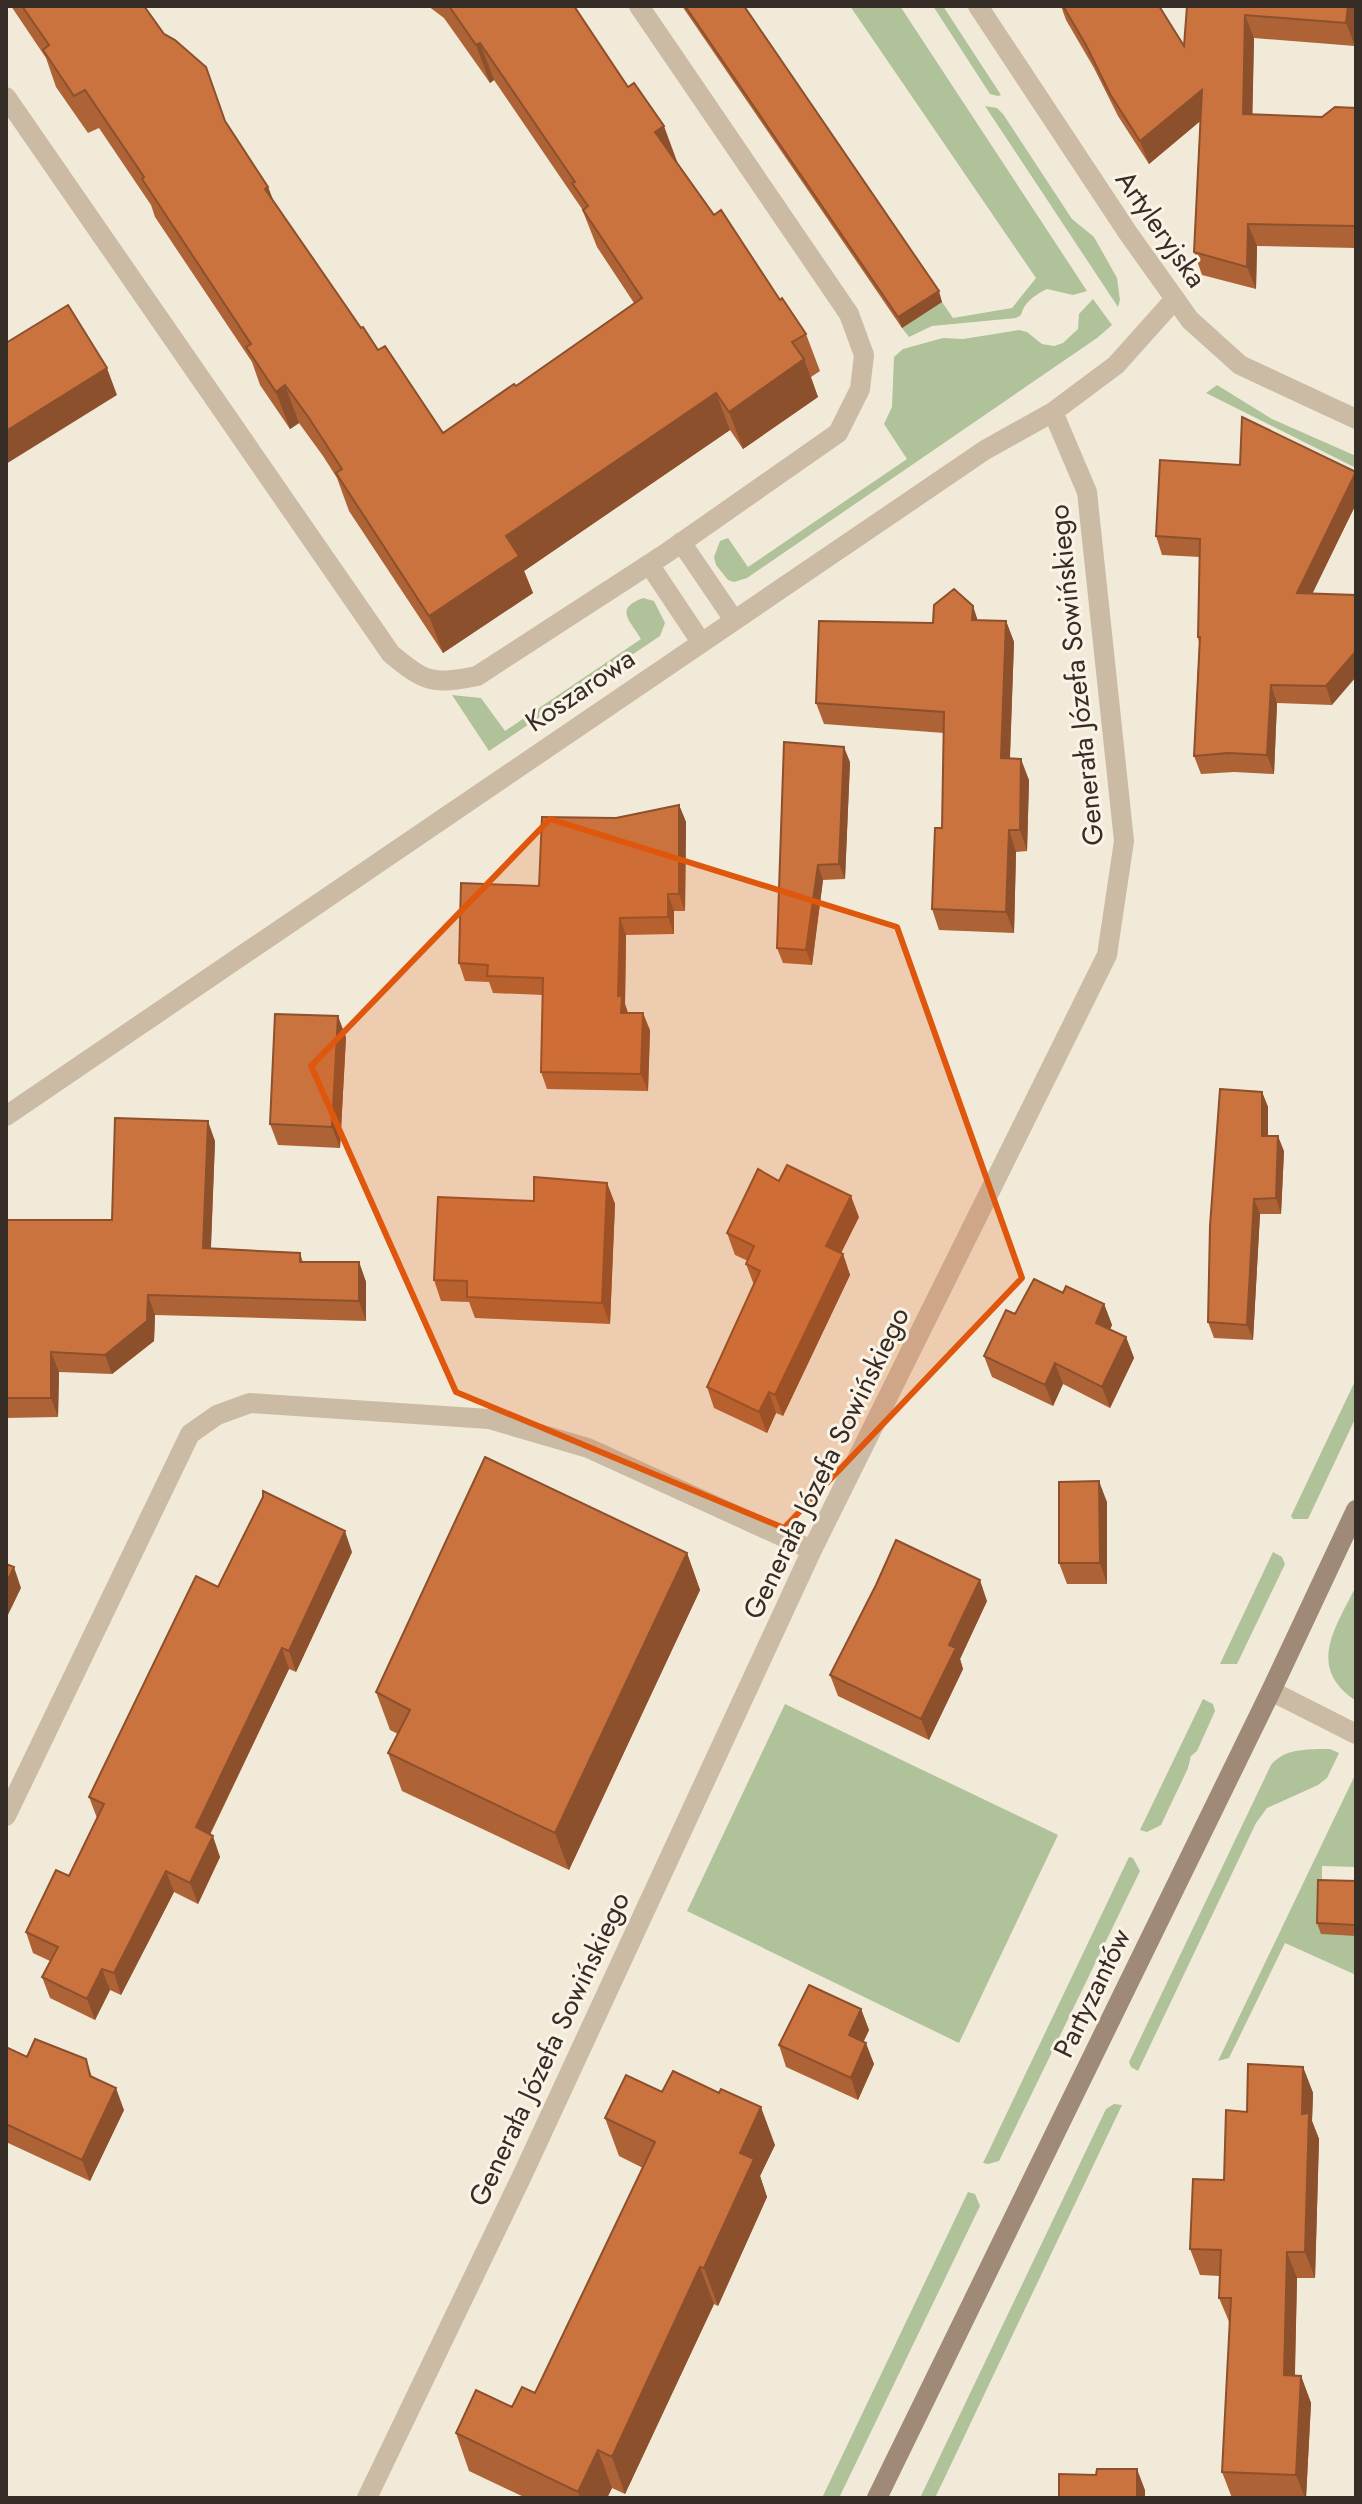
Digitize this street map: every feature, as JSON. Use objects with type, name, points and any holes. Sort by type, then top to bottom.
[{"type":"main road","name":"Partyzantów","points":[[877,2498],[1271,1691],[1356,1510]]},
{"type":"street","points":[[6,97],[391,654],[420,677],[451,681],[477,676],[649,564],[838,433],[860,389],[864,355],[849,314],[639,6]]},
{"type":"street","name":"Artyleryjska","points":[[978,6],[1128,233],[1190,320],[1240,365],[1356,419]]},
{"type":"street","name":"Koszarowa","points":[[6,1116],[985,450],[1053,412],[1116,365],[1175,299]]},
{"type":"street","name":"Generała Józefa Sowińskiego","points":[[367,2498],[522,2176],[812,1550],[1107,955],[1124,841],[1087,492],[1053,412]]},
{"type":"street","points":[[681,542],[734,620]]},
{"type":"street","points":[[649,564],[701,642]]},
{"type":"street","points":[[6,1816],[190,1434],[217,1415],[250,1403],[489,1419],[588,1448],[812,1550]]},
{"type":"street","points":[[1271,1691],[1356,1734]]},
{"type":"highlighted area","points":[[550,819],[897,927],[1022,1278],[784,1528],[456,1392],[311,1066]]},
{"type":"green space","points":[[850,6],[900,6],[1087,291],[1073,295],[1047,289],[1031,299],[1016,318],[932,326],[909,337],[902,328],[942,302],[953,318],[1012,308],[1036,278]]},
{"type":"green space","points":[[933,6],[943,6],[1001,95],[990,94]]},
{"type":"green space","points":[[985,106],[997,108],[1003,114],[1072,219],[1094,237],[1117,278],[1118,307]]},
{"type":"green space","points":[[1093,299],[1112,325],[1097,338],[747,578],[734,582],[728,580],[716,565],[714,557],[720,541],[728,538],[748,567],[907,459],[884,424],[892,407],[894,357],[903,349],[943,338],[963,339],[1019,330],[1027,332],[1042,344],[1054,346],[1063,343],[1078,329],[1079,314]]},
{"type":"green space","points":[[1217,385],[1272,419],[1356,456],[1356,468],[1206,393]]},
{"type":"green space","points":[[643,598],[654,601],[665,623],[660,636],[489,751],[452,695],[481,698],[505,731],[641,639],[629,621],[627,611],[634,602]]},
{"type":"green space","points":[[1356,1379],[1356,1417],[1308,1519],[1293,1519],[1291,1516]]},
{"type":"green space","points":[[1273,1552],[1282,1557],[1285,1564],[1237,1664],[1220,1664]]},
{"type":"green space","points":[[1356,1586],[1356,1701],[1341,1688],[1332,1675],[1328,1661],[1334,1632]]},
{"type":"green space","points":[[1203,1699],[1213,1704],[1215,1711],[1197,1751],[1191,1756],[1161,1825],[1147,1832],[1140,1830]]},
{"type":"green space","points":[[785,1704],[1058,1835],[959,2043],[687,1911]]},
{"type":"green space","points":[[1330,1749],[1339,1753],[1327,1778],[1267,1808],[1256,1823],[1138,2071],[1131,2067],[1129,2062],[1271,1765],[1287,1754]]},
{"type":"green space","points":[[1356,1773],[1356,1867],[1322,1866],[1322,1891],[1356,1936],[1356,1975],[1285,1943],[1229,2058],[1218,2061]]},
{"type":"green space","points":[[1129,1857],[1133,1858],[1140,1871],[999,2161],[983,2163]]},
{"type":"green space","points":[[1114,2104],[1122,2105],[935,2498],[920,2498],[1106,2109]]},
{"type":"green space","points":[[968,2192],[975,2194],[980,2206],[839,2498],[822,2498]]},
{"type":"building","points":[[22,6],[144,6],[164,34],[206,67],[225,121],[268,187],[265,189],[361,328],[378,350],[385,346],[443,433],[642,298],[583,210],[588,206],[572,183],[575,182],[480,43],[476,45],[449,6],[574,6],[628,87],[634,83],[664,126],[655,132],[714,215],[721,210],[806,334],[792,342],[804,359],[729,412],[716,393],[506,536],[519,556],[429,616],[336,473],[342,469],[309,418],[285,385],[276,392],[246,347],[251,344],[142,179],[144,177],[85,90],[74,96],[43,50],[49,45]]},
{"type":"building","points":[[685,6],[744,6],[939,291],[898,317]]},
{"type":"building","points":[[1063,6],[1159,6],[1184,46],[1187,6],[1348,6],[1346,23],[1245,15],[1243,114],[1322,117],[1335,107],[1356,108],[1356,226],[1248,224],[1247,267],[1194,252],[1202,90],[1140,141],[1110,94]]},
{"type":"building","points":[[68,305],[107,368],[6,431],[6,343]]},
{"type":"building","points":[[1242,417],[1356,472],[1297,593],[1356,595],[1356,651],[1326,686],[1271,685],[1267,755],[1228,753],[1194,756],[1200,637],[1200,539],[1156,536],[1160,460],[1240,465]]},
{"type":"building","points":[[954,589],[973,606],[972,620],[1006,621],[1001,758],[1021,759],[1020,830],[1009,830],[1006,912],[932,909],[935,828],[942,828],[944,712],[816,703],[819,621],[933,623],[934,605]]},
{"type":"building","points":[[784,742],[844,747],[839,864],[818,865],[806,950],[777,948]]},
{"type":"building","points":[[679,805],[679,894],[668,894],[668,917],[620,918],[618,996],[622,996],[621,1013],[643,1013],[641,1074],[541,1072],[543,978],[487,976],[488,965],[459,963],[461,883],[539,886],[542,817],[616,818]]},
{"type":"building","points":[[275,1014],[338,1016],[332,1127],[270,1124]]},
{"type":"building","points":[[1220,1089],[1262,1092],[1262,1136],[1278,1136],[1276,1198],[1254,1199],[1247,1325],[1208,1322],[1210,1226]]},
{"type":"building","points":[[115,1118],[208,1121],[203,1248],[300,1253],[300,1262],[359,1262],[359,1301],[148,1295],[147,1321],[105,1355],[51,1352],[51,1398],[6,1398],[6,1220],[112,1220]]},
{"type":"building","points":[[787,1165],[851,1196],[826,1246],[843,1254],[775,1395],[769,1392],[759,1412],[707,1387],[760,1271],[746,1264],[754,1246],[727,1233],[758,1169],[779,1181]]},
{"type":"building","points":[[534,1177],[607,1183],[602,1303],[467,1297],[467,1281],[434,1280],[438,1197],[534,1201]]},
{"type":"building","points":[[1034,1279],[1063,1293],[1066,1286],[1104,1304],[1096,1323],[1126,1337],[1102,1387],[1055,1363],[1045,1385],[984,1356],[1006,1310],[1015,1314]]},
{"type":"building","points":[[485,1457],[687,1553],[555,1833],[388,1753],[410,1710],[376,1692]]},
{"type":"building","points":[[1099,1481],[1100,1563],[1059,1563],[1059,1482]]},
{"type":"building","points":[[263,1491],[345,1531],[289,1651],[282,1648],[196,1827],[213,1836],[190,1883],[166,1871],[114,1973],[102,1969],[87,1999],[42,1977],[58,1947],[26,1932],[56,1870],[69,1876],[104,1804],[89,1797],[196,1576],[218,1587],[263,1497]]},
{"type":"building","points":[[896,1540],[980,1580],[949,1645],[956,1648],[921,1719],[830,1675]]},
{"type":"building","points":[[6,1564],[14,1567],[6,1584]]},
{"type":"building","points":[[1318,1880],[1356,1881],[1356,1925],[1317,1923]]},
{"type":"building","points":[[809,1985],[861,2009],[849,2035],[866,2043],[851,2078],[779,2045]]},
{"type":"building","points":[[35,2039],[86,2059],[90,2076],[116,2088],[82,2160],[6,2124],[6,2047],[27,2057]]},
{"type":"building","points":[[1248,2064],[1303,2067],[1302,2114],[1309,2113],[1305,2252],[1287,2252],[1284,2375],[1301,2376],[1296,2475],[1222,2472],[1231,2298],[1219,2298],[1221,2250],[1190,2249],[1193,2179],[1224,2180],[1226,2110],[1247,2112]]},
{"type":"building","points":[[673,2071],[719,2093],[721,2089],[761,2107],[740,2153],[754,2159],[612,2457],[598,2450],[578,2492],[456,2433],[476,2390],[512,2407],[522,2387],[535,2393],[655,2142],[605,2118],[626,2075],[662,2092]]},
{"type":"building","points":[[1097,2469],[1137,2469],[1137,2498],[1059,2498],[1059,2474],[1096,2475]]}]
